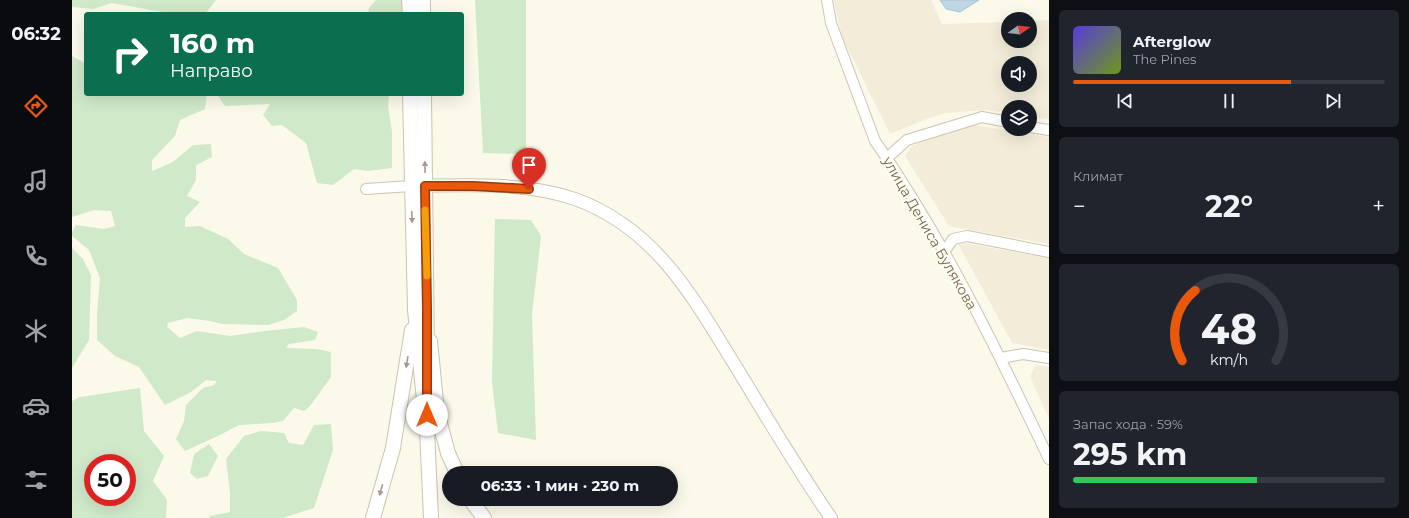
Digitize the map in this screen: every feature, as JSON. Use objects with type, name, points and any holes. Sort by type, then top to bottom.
[{"type":"main road","points":[[409,0],[410,12]]},
{"type":"main road","points":[[423,0],[423,12]]},
{"type":"main road","points":[[410,96],[418,186],[421,310],[431,518]]},
{"type":"main road","points":[[418,186],[424,96]]},
{"type":"main road","points":[[421,310],[437,412],[448,453],[454,466]]},
{"type":"main road","points":[[373,518],[393,448],[421,310]]},
{"type":"main road","points":[[475,506],[484,518]]},
{"type":"street","name":"улица Дениса Булякова","points":[[827,0],[831,23],[875,141],[887,158],[944,252],[1001,358],[1049,460]]},
{"type":"street","points":[[887,158],[907,140],[982,117],[1001,121]]},
{"type":"street","points":[[1037,128],[1049,130]]},
{"type":"street","points":[[366,189],[418,186],[473,186],[544,192],[575,199],[615,219],[653,248],[670,266],[697,303],[795,463],[832,518]]},
{"type":"street","points":[[944,252],[953,239],[967,236],[1049,252]]},
{"type":"street","points":[[1001,358],[1023,354],[1049,358]]},
{"type":"shaded area","points":[[834,0],[931,0],[942,24],[1001,22],[1001,48],[1037,48],[1037,21],[1049,20],[1049,119],[1037,118],[1037,100],[1001,100],[1001,112],[988,110],[945,113],[890,134],[842,37]]},
{"type":"shaded area","points":[[968,124],[1001,129],[1001,136],[1037,135],[1049,137],[1049,244],[949,226],[905,156],[912,146]]},
{"type":"shaded area","points":[[957,242],[1049,258],[1049,350],[1012,343]]},
{"type":"shaded area","points":[[1036,365],[1049,367],[1049,419],[1030,376]]},
{"type":"green space","points":[[72,0],[216,0],[207,12],[163,12],[112,3],[93,9],[72,7]]},
{"type":"green space","points":[[376,0],[406,0],[405,12],[368,12],[369,8]]},
{"type":"green space","points":[[475,0],[526,0],[526,154],[483,153]]},
{"type":"green space","points":[[72,56],[84,63],[84,96],[207,96],[205,109],[180,120],[175,136],[152,160],[152,171],[173,162],[193,145],[211,144],[212,157],[196,165],[196,180],[187,196],[200,202],[185,218],[185,227],[200,226],[228,239],[244,254],[278,268],[297,300],[297,311],[284,320],[268,325],[222,324],[187,318],[168,323],[167,327],[180,338],[197,331],[230,336],[304,327],[318,332],[315,340],[289,344],[286,348],[317,349],[331,352],[331,377],[310,406],[304,411],[294,408],[283,421],[239,425],[185,451],[176,439],[184,421],[186,405],[203,388],[214,385],[217,381],[206,380],[191,392],[165,405],[139,367],[115,356],[97,340],[97,315],[100,278],[89,250],[72,236],[72,232],[76,225],[104,229],[115,226],[111,211],[94,210],[72,217]]},
{"type":"green space","points":[[218,96],[389,96],[388,106],[392,132],[392,168],[368,171],[354,169],[333,185],[317,183],[306,143],[282,125],[272,126],[263,115],[270,104],[225,106]]},
{"type":"green space","points":[[495,219],[531,220],[541,236],[532,315],[536,440],[498,433],[492,382]]},
{"type":"green space","points":[[72,248],[83,259],[91,275],[89,340],[72,368]]},
{"type":"green space","points":[[140,388],[144,431],[164,456],[153,481],[167,500],[166,518],[72,518],[72,401],[80,397]]},
{"type":"green space","points":[[331,424],[333,450],[314,508],[282,518],[210,518],[209,516],[230,512],[230,493],[226,459],[244,436],[261,431],[284,433],[289,443],[303,445],[314,425]]},
{"type":"green space","points":[[209,444],[218,456],[208,476],[197,479],[190,473],[194,454]]},
{"type":"water","points":[[940,0],[979,0],[960,12],[946,9]]},
{"type":"slow traffic","points":[[425,210],[427,276]]},
{"type":"route","points":[[427,415],[425,186],[453,185],[529,189]]}]
